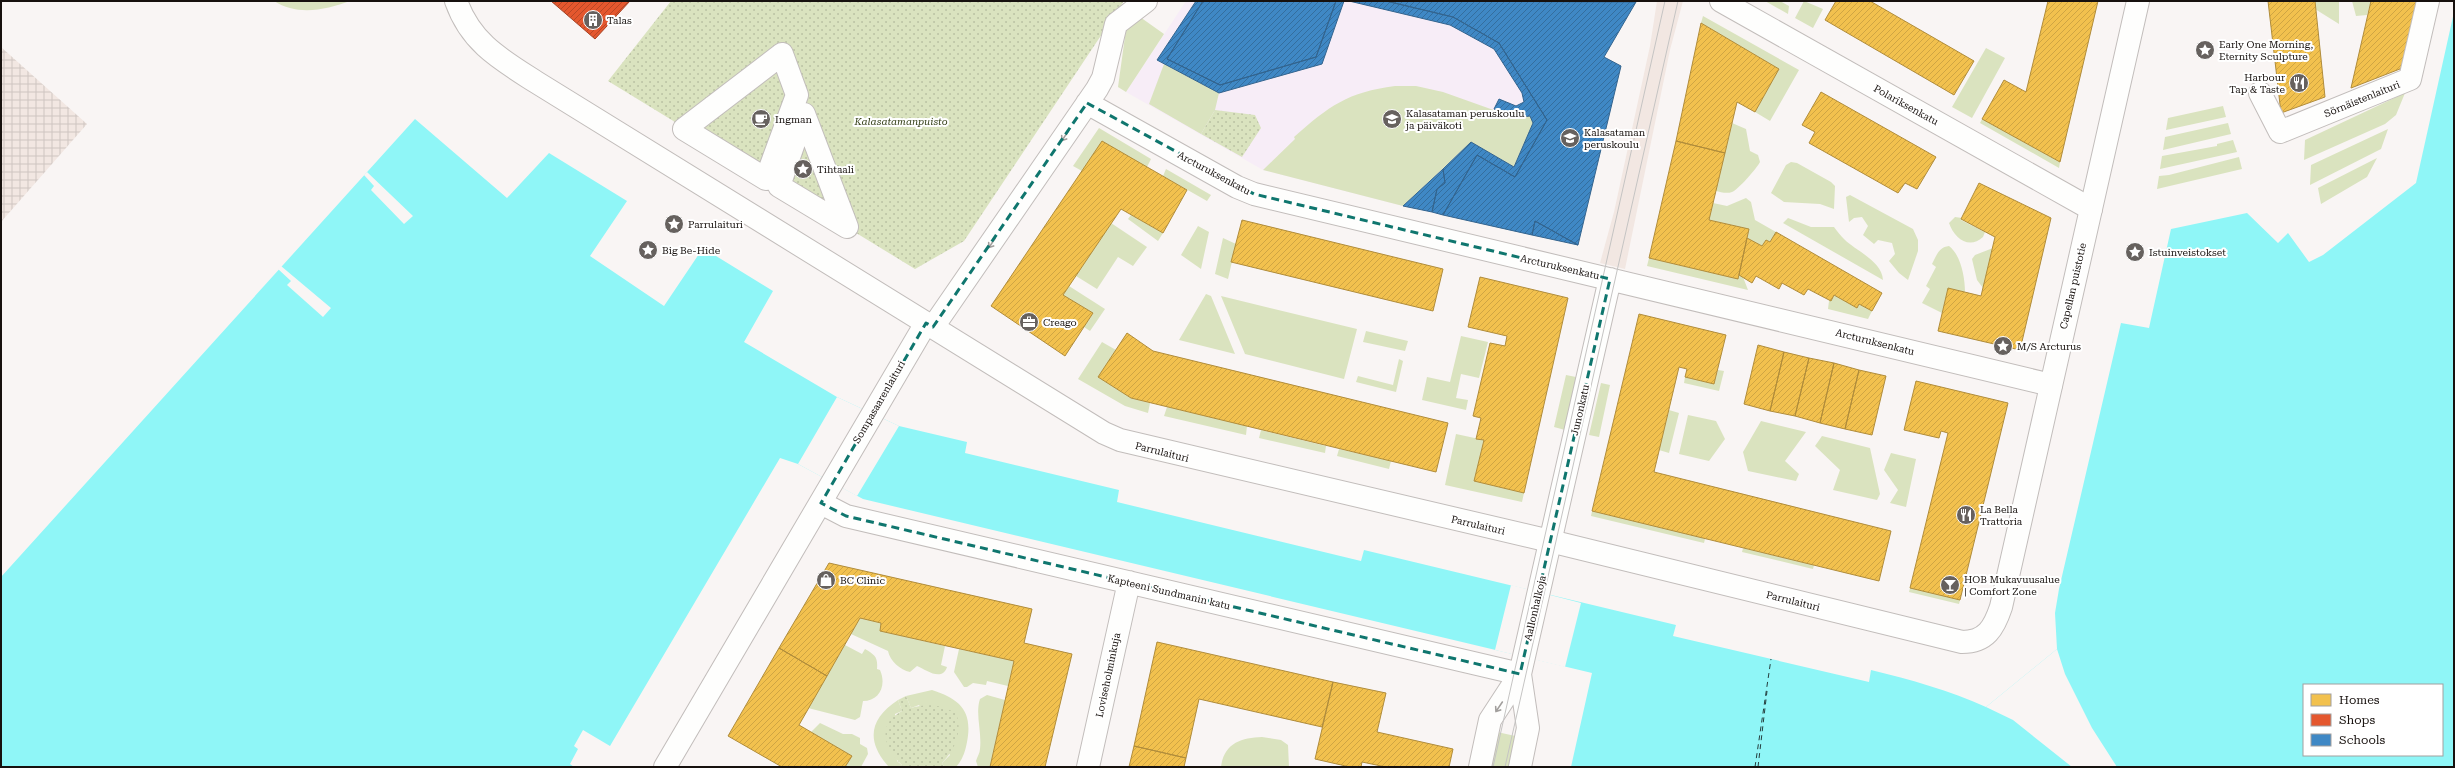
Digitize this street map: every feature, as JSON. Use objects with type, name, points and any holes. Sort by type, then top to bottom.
[{"type":"street","name":"Parrulaituri","points":[[456,1],[462,17],[474,36],[500,58],[1104,433],[1120,440],[1550,541],[1962,642],[1974,642],[1984,636]]},
{"type":"street","name":"Sompasaarenlaituri","points":[[665,767],[873,413],[930,325],[1087,103],[1103,78],[1116,24],[1146,1]]},
{"type":"street","name":"Polariksenkatu","points":[[1721,1],[2091,209]]},
{"type":"street","name":"Capellan puistotie","points":[[1984,636],[1992,630],[2001,607],[2138,1]]},
{"type":"street","name":"Sörnäistenlaituri","points":[[2260,93],[2280,132],[2410,79],[2428,1]]},
{"type":"street","points":[[782,54],[797,95],[766,179],[684,129],[782,54]]},
{"type":"street","name":"Arcturuksenkatu","points":[[1087,103],[1237,187],[1254,194],[2051,385]]},
{"type":"street","points":[[804,114],[825,171],[847,227],[779,186],[804,114]]},
{"type":"street","name":"Junonkatu","points":[[1550,541],[1610,279]]},
{"type":"street","name":"Kapteeni Sundmanin katu","points":[[821,503],[846,516],[1129,582],[1522,665]]},
{"type":"street","name":"Aallonhalkoja","points":[[1480,767],[1490,720],[1522,665],[1550,541]]},
{"type":"street","name":"Loviseholminkuja","points":[[1088,767],[1129,582]]},
{"type":"street","name":"Aallonhalkoja","points":[[1520,767],[1528,728],[1522,665]]},
{"type":"highlighted area","points":[[1087,103],[1254,194],[1610,279],[1520,674],[846,516],[821,503],[926,323],[933,327]]},
{"type":"shaded area","name":"Kalasataman peruskoulu ja päiväkoti","points":[[1186,1],[1636,2],[1604,57],[1621,66],[1578,245],[1403,206],[1263,170],[1126,92]]},
{"type":"shaded area","points":[[1657,1],[1683,1],[1670,50],[1625,269],[1600,263],[1614,212],[1650,46]]},
{"type":"shaded area","points":[[1,47],[87,124],[1,222]]},
{"type":"green space","points":[[274,1],[350,1],[321,9],[302,10],[292,9]]},
{"type":"green space","name":"Kalasatamanpuisto","points":[[671,1],[1124,1],[964,241],[915,269],[608,81]]},
{"type":"green space","points":[[1765,1],[1780,1],[1789,6],[1788,14]]},
{"type":"green space","points":[[1804,1],[1823,9],[1813,28],[1795,18]]},
{"type":"green space","points":[[2315,1],[2339,1],[2339,24],[2315,9]]},
{"type":"green space","points":[[2352,1],[2371,1],[2367,15],[2356,16]]},
{"type":"green space","points":[[1703,16],[1799,70],[1770,121],[1755,112],[1779,69],[1701,23]]},
{"type":"green space","points":[[1140,17],[1164,34],[1126,92],[1118,87],[1127,22]]},
{"type":"green space","points":[[1986,48],[2005,58],[1972,118],[1952,107]]},
{"type":"green space","points":[[1164,64],[1219,93],[1215,110],[1201,134],[1149,104]]},
{"type":"green space","points":[[1395,86],[1416,86],[1443,92],[1516,118],[1530,116],[1533,123],[1514,167],[1471,142],[1403,206],[1263,170],[1295,139],[1294,137],[1318,117],[1340,102],[1364,92]]},
{"type":"green space","points":[[2405,93],[2396,115],[2385,124],[2304,160],[2305,140]]},
{"type":"green space","points":[[2223,106],[2226,117],[2166,130],[2168,118]]},
{"type":"green space","points":[[1215,110],[1255,115],[1261,128],[1242,157],[1201,134]]},
{"type":"green space","points":[[1982,119],[2060,162],[2059,168],[1980,123]]},
{"type":"green space","points":[[1732,123],[1746,129],[1750,151],[1758,155],[1760,162],[1751,174],[1735,190],[1724,193],[1716,191]]},
{"type":"green space","points":[[2228,123],[2231,134],[2163,150],[2165,137]]},
{"type":"green space","points":[[1099,128],[1151,159],[1147,167],[1082,171],[1073,166]]},
{"type":"green space","points":[[2388,129],[2381,149],[2310,185],[2311,165]]},
{"type":"green space","points":[[2233,140],[2237,152],[2160,169],[2162,156],[2217,146],[2217,144]]},
{"type":"green space","points":[[2239,157],[2242,169],[2157,189],[2159,176],[2169,175]]},
{"type":"green space","points":[[2377,158],[2367,177],[2321,204],[2318,188]]},
{"type":"green space","points":[[1791,162],[1797,163],[1831,182],[1835,186],[1834,209],[1820,204],[1784,202],[1771,193],[1786,165]]},
{"type":"green space","points":[[1166,169],[1211,195],[1207,201],[1163,176]]},
{"type":"green space","points":[[1850,195],[1913,229],[1918,240],[1918,251],[1908,280],[1899,273],[1889,261],[1895,254],[1892,243],[1878,240],[1874,244],[1863,235],[1868,226],[1862,217],[1854,218],[1849,222],[1846,197]]},
{"type":"green space","points":[[1746,198],[1751,202],[1755,220],[1776,232],[1770,242],[1766,240],[1762,246],[1747,238],[1749,229],[1709,220],[1713,203],[1727,206]]},
{"type":"green space","points":[[1131,215],[1163,233],[1158,241],[1128,219]]},
{"type":"green space","points":[[1955,217],[1962,218],[1961,220],[1985,232],[1983,237],[1978,241],[1967,242],[1958,237],[1954,233],[1949,223]]},
{"type":"green space","points":[[1788,218],[1811,227],[1834,227],[1844,239],[1868,257],[1878,267],[1882,273],[1883,280],[1783,223]]},
{"type":"green space","points":[[1111,223],[1147,247],[1133,266],[1118,257],[1097,289],[1076,276]]},
{"type":"green space","points":[[1198,226],[1209,232],[1201,269],[1181,255]]},
{"type":"green space","points":[[1223,238],[1236,244],[1228,279],[1215,274]]},
{"type":"green space","points":[[1949,246],[1957,255],[1962,267],[1965,292],[1948,288],[1942,313],[1922,303],[1930,289],[1926,286],[1936,267],[1932,264],[1936,255],[1940,250]]},
{"type":"green space","points":[[1993,248],[1983,288],[1977,280],[1972,259],[1975,255]]},
{"type":"green space","points":[[1649,258],[1738,279],[1739,275],[1743,277],[1748,290],[1647,266]]},
{"type":"green space","points":[[1069,286],[1105,309],[1090,331],[1084,327],[1093,313],[1063,295]]},
{"type":"green space","points":[[1206,294],[1211,296],[1235,354],[1179,340]]},
{"type":"green space","points":[[1834,295],[1857,308],[1859,304],[1872,311],[1868,319],[1828,309],[1829,301]]},
{"type":"green space","points":[[1221,296],[1357,329],[1344,379],[1245,354]]},
{"type":"green space","points":[[1366,331],[1408,341],[1405,351],[1363,342]]},
{"type":"green space","points":[[1461,336],[1488,342],[1479,378],[1461,374],[1456,398],[1468,400],[1466,410],[1422,400],[1427,377],[1450,382]]},
{"type":"green space","points":[[1102,342],[1116,350],[1098,377],[1131,398],[1150,403],[1148,413],[1125,406],[1078,379]]},
{"type":"green space","points":[[1399,359],[1403,361],[1396,392],[1356,382],[1358,376],[1393,385]]},
{"type":"green space","points":[[1718,370],[1724,371],[1719,391],[1684,383],[1685,377],[1714,384]]},
{"type":"green space","points":[[1566,375],[1576,377],[1565,430],[1554,427]]},
{"type":"green space","points":[[1601,383],[1610,385],[1599,437],[1589,435]]},
{"type":"green space","points":[[1167,407],[1247,426],[1246,435],[1164,416]]},
{"type":"green space","points":[[1669,410],[1679,413],[1669,453],[1659,450]]},
{"type":"green space","points":[[1688,415],[1716,421],[1725,439],[1709,461],[1679,454]]},
{"type":"green space","points":[[1761,421],[1806,432],[1785,461],[1799,474],[1796,481],[1748,471],[1743,452]]},
{"type":"green space","points":[[1261,430],[1326,446],[1325,453],[1259,438]]},
{"type":"green space","points":[[1456,434],[1484,440],[1474,481],[1524,493],[1522,502],[1445,485]]},
{"type":"green space","points":[[1822,436],[1870,448],[1880,494],[1877,500],[1833,490],[1840,470],[1815,446]]},
{"type":"green space","points":[[1339,449],[1391,461],[1389,469],[1337,456]]},
{"type":"green space","points":[[1891,453],[1916,459],[1906,507],[1890,503],[1898,490],[1884,470]]},
{"type":"green space","points":[[1592,511],[1697,536],[1705,539],[1704,543],[1591,516]]},
{"type":"green space","points":[[1743,548],[1814,565],[1813,569],[1742,552]]},
{"type":"green space","points":[[1910,588],[1960,600],[1959,604],[1909,592]]},
{"type":"green space","points":[[860,618],[881,623],[880,631],[945,646],[941,665],[947,667],[945,671],[941,674],[934,674],[917,666],[910,672],[899,667],[893,662],[888,651],[851,634]]},
{"type":"green space","points":[[845,645],[862,654],[865,649],[873,655],[876,659],[877,669],[880,670],[883,682],[880,692],[877,695],[869,700],[863,701],[860,717],[855,720],[808,708]]},
{"type":"green space","points":[[959,649],[1014,661],[1008,686],[987,681],[986,685],[973,683],[967,687],[964,687],[954,672]]},
{"type":"green space","points":[[932,690],[957,702],[966,714],[968,722],[967,742],[963,755],[956,767],[944,767],[942,763],[950,755],[919,705],[911,708],[906,696]]},
{"type":"green space","points":[[987,695],[1005,700],[990,767],[978,767],[976,761],[980,750],[980,742],[978,711],[980,699]]},
{"type":"green space","points":[[906,696],[911,708],[929,705],[945,708],[956,713],[959,727],[958,733],[951,752],[942,763],[944,767],[904,767],[897,760],[888,746],[886,730],[888,723],[902,711],[898,700]]},
{"type":"green space","points":[[898,700],[902,711],[895,714],[897,761],[904,767],[889,767],[876,748],[874,730],[881,714]]},
{"type":"green space","points":[[820,723],[843,734],[852,734],[860,738],[860,744],[867,748],[868,754],[861,767],[845,767],[852,756],[811,732]]},
{"type":"green space","points":[[1497,732],[1520,737],[1513,767],[1489,767]]},
{"type":"green space","points":[[1262,737],[1281,740],[1288,745],[1289,767],[1221,767],[1226,752],[1235,743],[1247,739]]},
{"type":"water","points":[[2454,12],[2454,767],[1571,767],[1592,673],[863,499],[798,464],[780,458],[610,746],[583,730],[574,746],[578,749],[570,764],[574,767],[1,767],[1,577],[415,119],[507,198],[549,153],[627,201],[590,256],[664,306],[703,248],[773,291],[744,342],[837,397],[899,426],[967,442],[965,453],[1119,490],[1117,502],[1361,561],[1364,550],[1676,625],[1673,636],[1869,682],[1871,670],[1944,690],[1986,707],[2057,649],[2055,613],[2059,589],[2121,323],[2149,328],[2171,229],[2247,213],[2278,243],[2288,233],[2309,262],[2323,255],[2416,183]]},
{"type":"pier","points":[[367,172],[413,216],[404,224],[371,190],[374,186],[364,175]]},
{"type":"pier","points":[[281,266],[331,308],[323,317],[287,285],[291,281],[278,269]]},
{"type":"pier","points":[[837,397],[899,426],[857,496],[798,464]]},
{"type":"pier","points":[[1511,585],[1581,603],[1565,667],[1495,650]]},
{"type":"pier","points":[[2057,649],[2065,674],[2092,728],[2117,767],[2072,767],[2013,720],[1986,707]]},
{"type":"building: Homes","points":[[1836,1],[1870,1],[1974,61],[1954,95],[1825,20]]},
{"type":"building: Homes","points":[[2048,1],[2098,1],[2060,162],[1982,119],[2004,80],[2026,92]]},
{"type":"building: Homes","points":[[2268,1],[2315,1],[2325,97],[2281,113]]},
{"type":"building: Homes","points":[[2371,1],[2420,1],[2405,67],[2351,88]]},
{"type":"building: Homes","points":[[1701,23],[1779,69],[1755,112],[1737,102],[1725,153],[1676,141]]},
{"type":"building: Homes","points":[[1821,92],[1936,157],[1917,189],[1905,183],[1898,193],[1809,143],[1815,132],[1802,125]]},
{"type":"building: Homes","points":[[1102,141],[1187,190],[1163,233],[1121,209],[1063,295],[1093,313],[1065,356],[991,306]]},
{"type":"building: Homes","points":[[1676,141],[1725,153],[1709,220],[1749,229],[1738,279],[1649,258]]},
{"type":"building: Homes","points":[[1979,183],[2051,218],[2020,350],[1938,331],[1948,288],[1981,296],[1995,237],[1961,219]]},
{"type":"building: Homes","points":[[1242,220],[1443,269],[1433,311],[1231,262]]},
{"type":"building: Homes","points":[[1776,232],[1882,293],[1872,311],[1859,304],[1857,308],[1834,295],[1831,301],[1808,289],[1804,295],[1782,283],[1779,289],[1756,276],[1752,283],[1739,275],[1747,238],[1762,246],[1766,240],[1770,242]]},
{"type":"building: Homes","points":[[1480,277],[1568,298],[1524,493],[1474,481],[1484,440],[1476,439],[1481,418],[1473,416],[1490,343],[1505,346],[1507,336],[1468,327]]},
{"type":"building: Homes","points":[[1639,314],[1726,335],[1714,384],[1685,377],[1687,369],[1679,367],[1654,472],[1891,531],[1879,581],[1592,511]]},
{"type":"building: Homes","points":[[1127,333],[1153,351],[1448,423],[1436,472],[1131,398],[1098,377]]},
{"type":"building: Homes","points":[[1758,345],[1784,352],[1770,411],[1744,404]]},
{"type":"building: Homes","points":[[1784,352],[1809,358],[1795,416],[1770,411]]},
{"type":"building: Homes","points":[[1809,358],[1834,363],[1820,423],[1795,416]]},
{"type":"building: Homes","points":[[1834,363],[1859,370],[1845,429],[1820,423]]},
{"type":"building: Homes","points":[[1859,370],[1886,376],[1872,435],[1845,429]]},
{"type":"building: Homes","points":[[1916,381],[2008,403],[1960,600],[1910,588],[1948,433],[1941,431],[1939,438],[1904,430]]},
{"type":"building: Homes","points":[[829,563],[1032,609],[1024,643],[1072,654],[1045,767],[990,767],[1014,661],[880,631],[881,623],[860,618],[827,676],[779,648]]},
{"type":"building: Homes","points":[[1157,642],[1333,682],[1322,727],[1199,699],[1186,758],[1134,746]]},
{"type":"building: Homes","points":[[779,648],[827,676],[799,725],[852,756],[845,767],[782,767],[728,736]]},
{"type":"building: Homes","points":[[1333,682],[1386,693],[1377,732],[1453,749],[1449,767],[1386,767],[1362,762],[1361,767],[1350,767],[1315,759]]},
{"type":"building: Homes","points":[[1134,746],[1186,758],[1184,767],[1129,767]]},
{"type":"building: Shops","name":"Talas","points":[[551,1],[630,1],[595,39]]},
{"type":"building: Schools","points":[[1196,1],[1203,1],[1167,59],[1220,85],[1316,57],[1336,1],[1344,1],[1322,64],[1219,93],[1157,60]]},
{"type":"building: Schools","points":[[1203,1],[1336,1],[1316,57],[1220,85],[1167,59]]},
{"type":"building: Schools","points":[[1349,1],[1386,1],[1453,17],[1499,43],[1547,120],[1515,177],[1477,155],[1443,215],[1432,212],[1437,189],[1445,183],[1443,169],[1471,142],[1514,167],[1533,123],[1530,116],[1516,118],[1494,109],[1499,99],[1516,106],[1524,102],[1522,93],[1494,49],[1450,25]]},
{"type":"building: Schools","name":"Kalasataman peruskoulu","points":[[1386,1],[1636,2],[1604,57],[1621,66],[1578,245],[1535,221],[1532,235],[1443,215],[1477,155],[1515,177],[1547,120],[1499,43],[1453,17]]},
{"type":"building: Schools","points":[[1443,169],[1445,183],[1437,189],[1432,212],[1403,206]]},
{"type":"building: Schools","points":[[1535,221],[1578,245],[1532,235]]},
{"type":"ferry route","points":[[1755,767],[1771,659]]},
{"type":"ferry route","points":[[1758,767],[1767,691]]},
{"type":"tram line","points":[[1493,767],[1665,1]]},
{"type":"tram line","points":[[1505,767],[1678,1]]},
{"type":"place","name":"Talas","points":[[593,20]]},
{"type":"place","name":"Early One Morning, Eternity Sculpture","points":[[2205,50]]},
{"type":"place","name":"Harbour Tap & Taste","points":[[2299,83]]},
{"type":"place","name":"Ingman","points":[[761,119]]},
{"type":"place","name":"Kalasataman peruskoulu ja päiväkoti","points":[[1392,119]]},
{"type":"place","name":"Kalasataman peruskoulu","points":[[1570,138]]},
{"type":"place","name":"Tihtaali","points":[[803,169]]},
{"type":"place","name":"Parrulaituri","points":[[674,224]]},
{"type":"place","name":"Big Be-Hide","points":[[648,250]]},
{"type":"place","name":"Istuinveistokset","points":[[2135,252]]},
{"type":"place","name":"Creago","points":[[1029,322]]},
{"type":"place","name":"M/S Arcturus","points":[[2003,346]]},
{"type":"place","name":"La Bella Trattoria","points":[[1966,515]]},
{"type":"place","name":"BC Clinic","points":[[826,580]]},
{"type":"place","name":"HOB Mukavuusalue | Comfort Zone","points":[[1950,585]]}]
